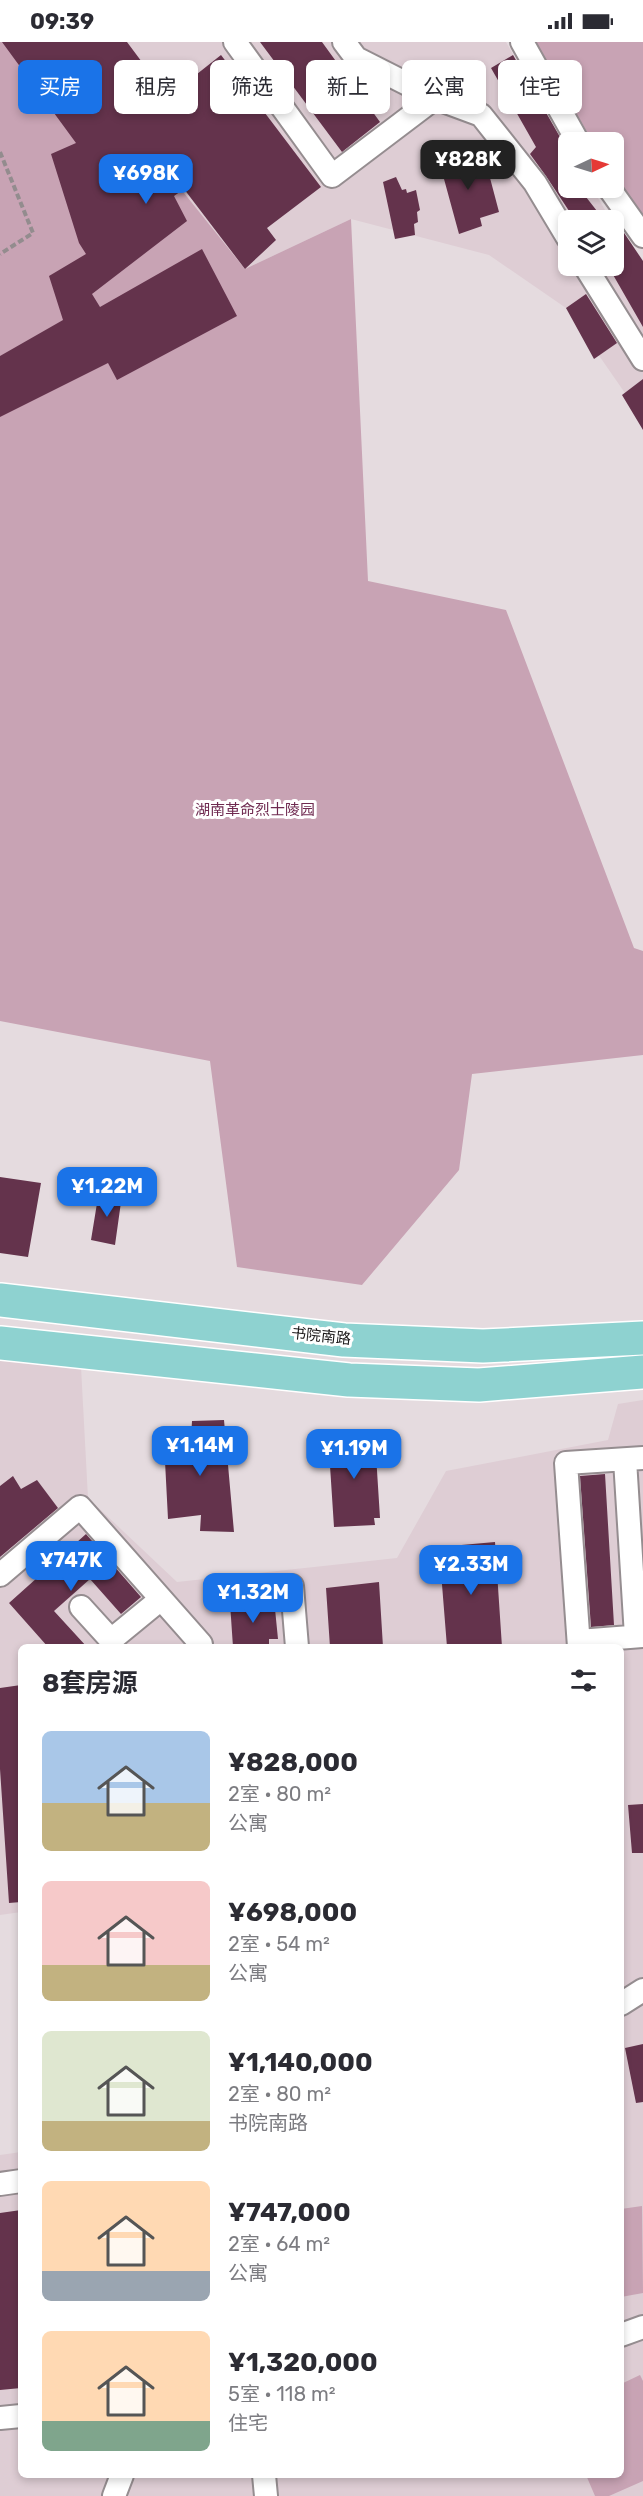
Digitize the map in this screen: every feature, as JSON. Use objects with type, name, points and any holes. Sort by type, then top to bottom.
[{"type":"main road","name":"书院南路","points":[[0,1300],[344,1340],[483,1346],[643,1338]]},
{"type":"main road","points":[[0,1343],[348,1380],[479,1385],[643,1372]]},
{"type":"street","points":[[234,42],[332,176],[414,114]]},
{"type":"street","points":[[344,42],[356,58],[402,81]]},
{"type":"street","points":[[522,42],[572,132]]},
{"type":"street","points":[[478,114],[536,183],[558,221]]},
{"type":"street","points":[[616,198],[643,236]]},
{"type":"street","points":[[591,276],[643,359]]},
{"type":"street","points":[[634,1459],[640,1636],[579,1644],[566,1463],[634,1459]]},
{"type":"street","points":[[0,1575],[80,1506],[198,1644]]},
{"type":"street","points":[[222,1590],[292,1586],[297,1644]]},
{"type":"street","points":[[81,1607],[111,1640],[161,1599]]},
{"type":"street","points":[[624,2004],[643,1990]]},
{"type":"street","points":[[624,2005],[643,1998]]},
{"type":"street","points":[[0,2184],[18,2181]]},
{"type":"street","points":[[624,2334],[643,2327]]},
{"type":"street","points":[[0,2418],[18,2416]]},
{"type":"street","points":[[114,2496],[121,2478]]},
{"type":"street","points":[[264,2478],[266,2496]]},
{"type":"path","points":[[0,152],[33,233],[0,254]]},
{"type":"shaded area","points":[[63,42],[506,42],[516,60],[498,60],[498,114],[548,114],[558,132],[558,198],[598,198],[605,210],[558,210],[558,276],[624,276],[624,241],[643,273],[643,419],[566,308],[489,255],[351,219],[245,269],[121,114],[198,114],[198,60],[114,60],[114,106],[102,91],[102,60],[77,60]]},
{"type":"shaded area","points":[[0,1358],[81,1367],[88,1498],[177,1582],[397,1558],[446,1471],[608,1440],[618,1404],[643,1400],[643,2496],[0,2496],[0,2155],[18,2152],[18,2478],[624,2478],[624,1644],[18,1644],[18,1912],[0,1915]]},
{"type":"green space","name":"湖南革命烈士陵园","points":[[0,42],[63,42],[77,60],[18,60],[18,114],[102,114],[102,91],[114,106],[114,114],[121,114],[245,269],[351,219],[368,581],[506,610],[634,948],[643,951],[643,1055],[472,1074],[459,1170],[362,1285],[237,1267],[210,1061],[0,1021]]},
{"type":"green space","points":[[534,42],[643,42],[643,220],[624,190],[624,132],[587,132],[576,114],[582,114],[582,60],[545,60]]},
{"type":"green space","points":[[642,2206],[643,2293],[624,2296],[624,2209]]},
{"type":"green space","points":[[640,2375],[643,2381],[643,2481],[609,2496],[595,2496],[587,2478],[624,2478],[624,2383]]},
{"type":"building","points":[[2,42],[127,42],[140,60],[114,60],[114,114],[198,114],[198,73],[210,64],[210,114],[266,114],[321,187],[267,228],[276,240],[245,269],[184,189],[174,196],[187,221],[92,294],[100,307],[202,249],[237,316],[117,380],[108,363],[0,417],[0,356],[63,320],[49,276],[86,254],[79,243],[51,154],[76,143],[55,114],[102,114],[102,60],[18,60],[18,64]]},
{"type":"building","points":[[260,42],[322,42],[335,60],[306,60],[306,104],[294,88],[294,60],[273,60]]},
{"type":"building","points":[[221,55],[225,60],[215,60]]},
{"type":"building","points":[[513,55],[516,60],[505,60]]},
{"type":"building","points":[[498,64],[498,80],[491,68]]},
{"type":"building","points":[[314,114],[374,114],[380,122],[342,152]]},
{"type":"building","points":[[517,114],[547,114],[558,134],[558,194],[530,154],[536,147]]},
{"type":"building","points":[[461,150],[464,163],[469,161],[470,164],[485,159],[499,212],[480,218],[482,226],[459,234],[438,157]]},
{"type":"building","points":[[396,177],[402,190],[406,189],[407,193],[416,190],[420,210],[417,212],[418,222],[414,224],[415,235],[395,239],[383,182]]},
{"type":"building","points":[[560,198],[587,198],[596,210],[568,210]]},
{"type":"building","points":[[624,233],[643,261],[643,327],[614,276],[624,276]]},
{"type":"building","points":[[586,294],[617,343],[594,359],[566,308]]},
{"type":"building","points":[[643,379],[643,430],[622,395]]},
{"type":"building","points":[[0,1177],[41,1183],[28,1257],[0,1253]]},
{"type":"building","points":[[99,1191],[122,1195],[115,1245],[91,1240]]},
{"type":"building","points":[[224,1420],[234,1532],[200,1531],[201,1515],[168,1519],[164,1442],[191,1438],[192,1421]]},
{"type":"building","points":[[369,1432],[369,1439],[375,1439],[380,1518],[374,1518],[375,1525],[334,1527],[328,1435]]},
{"type":"building","points":[[605,1474],[614,1625],[591,1627],[580,1476]]},
{"type":"building","points":[[13,1476],[21,1489],[37,1480],[58,1508],[0,1557],[0,1486]]},
{"type":"building","points":[[86,1534],[141,1597],[121,1614],[90,1579],[54,1611],[84,1644],[45,1644],[9,1603]]},
{"type":"building","points":[[495,1542],[502,1644],[447,1644],[439,1547]]},
{"type":"building","points":[[379,1582],[383,1644],[330,1644],[326,1588]]},
{"type":"building","points":[[266,1601],[267,1610],[275,1609],[278,1639],[269,1639],[269,1644],[233,1644],[230,1603]]},
{"type":"building","points":[[18,1685],[18,1902],[9,1903],[0,1769],[0,1688]]},
{"type":"building","points":[[643,1804],[643,1853],[632,1853],[628,1805]]},
{"type":"building","points":[[643,2044],[643,2102],[636,2103],[625,2048]]},
{"type":"building","points":[[18,2210],[18,2388],[0,2390],[0,2213]]}]
